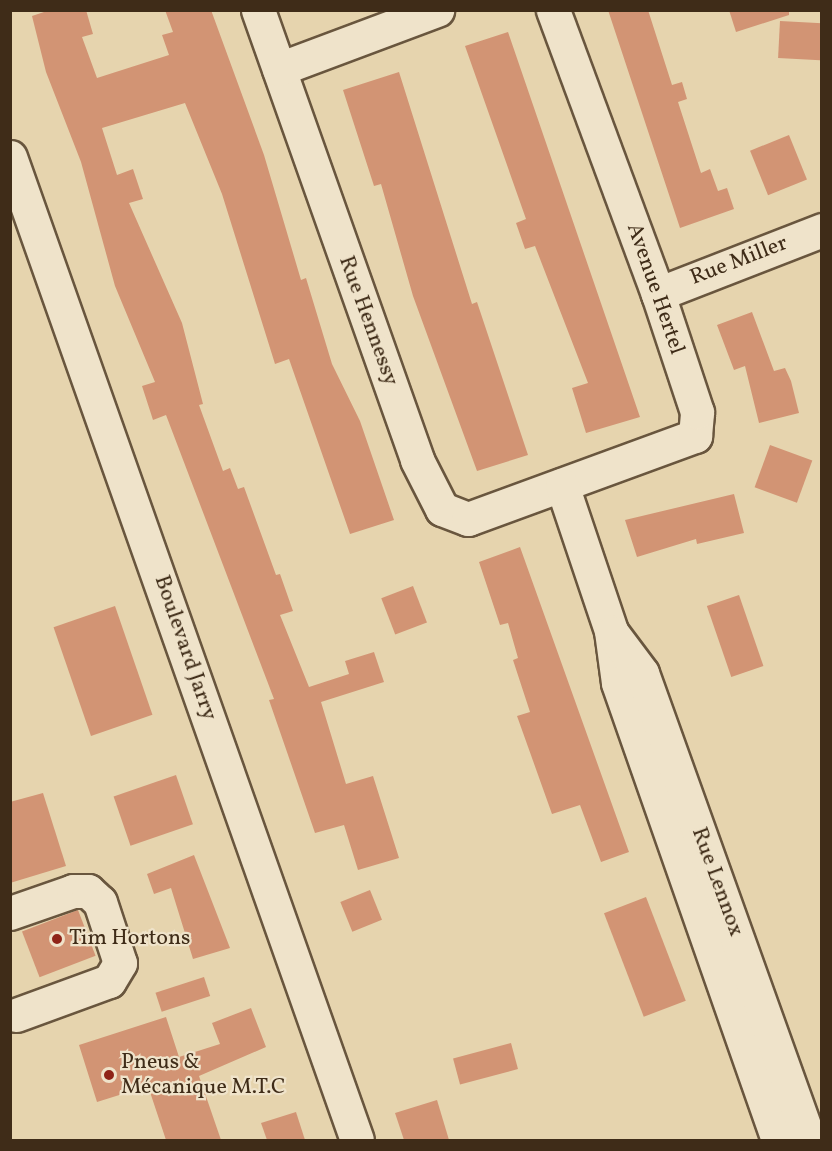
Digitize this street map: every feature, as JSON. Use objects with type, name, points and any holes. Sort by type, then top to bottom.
[{"type":"street","name":"Rue Hennessy","points":[[258,10],[417,460],[442,509],[468,519],[562,485]]},
{"type":"street","points":[[279,69],[437,10]]},
{"type":"street","name":"Avenue Hertel","points":[[553,10],[658,294],[697,412],[695,436],[562,485]]},
{"type":"street","name":"Boulevard Jarry","points":[[10,157],[357,1140]]},
{"type":"street","name":"Rue Miller","points":[[658,294],[822,230]]},
{"type":"street","name":"Rue Lennox","points":[[562,485],[611,631],[618,683],[778,1140]]},
{"type":"street","name":"Rue Lennox","points":[[611,631],[642,673],[808,1140]]},
{"type":"street","points":[[10,913],[73,891],[88,891],[100,902],[120,963],[109,981],[16,1015]]},
{"type":"building","points":[[50,10],[86,10],[93,34],[82,37],[97,78],[169,55],[162,35],[173,32],[165,10],[211,10],[264,155],[301,280],[306,278],[332,364],[360,421],[394,520],[350,534],[289,359],[275,364],[222,194],[185,103],[102,128],[117,175],[133,169],[143,199],[129,203],[182,323],[203,404],[199,405],[223,471],[230,468],[238,489],[244,487],[276,575],[280,574],[293,611],[280,615],[309,687],[349,674],[345,661],[374,652],[384,682],[321,702],[346,784],[373,776],[399,858],[358,870],[344,825],[315,833],[269,700],[274,699],[166,415],[153,420],[142,386],[155,382],[115,286],[81,162],[46,72],[32,16]]},
{"type":"building","points":[[608,10],[648,10],[672,85],[682,82],[687,99],[678,102],[701,173],[710,169],[718,191],[727,188],[734,209],[680,228]]},
{"type":"building","points":[[729,10],[789,10],[789,15],[736,32]]},
{"type":"building","points":[[780,21],[822,23],[820,60],[778,58]]},
{"type":"building","points":[[508,32],[640,417],[586,433],[572,388],[588,383],[535,246],[525,249],[516,223],[526,219],[465,46]]},
{"type":"building","points":[[399,72],[472,304],[477,302],[528,455],[477,471],[413,296],[381,184],[374,186],[343,90]]},
{"type":"building","points":[[789,135],[807,180],[768,195],[750,151]]},
{"type":"building","points":[[752,312],[774,371],[785,368],[791,381],[799,413],[759,423],[745,366],[734,370],[717,325]]},
{"type":"building","points":[[770,445],[812,460],[797,503],[755,487]]},
{"type":"building","points":[[734,494],[744,533],[697,544],[696,539],[637,557],[625,520]]},
{"type":"building","points":[[520,547],[629,852],[601,862],[580,805],[552,814],[517,716],[530,712],[513,660],[518,658],[508,623],[500,625],[479,562]]},
{"type":"building","points":[[413,586],[427,622],[395,635],[381,598]]},
{"type":"building","points":[[739,595],[763,666],[731,677],[707,606]]},
{"type":"building","points":[[115,606],[152,715],[91,736],[54,627]]},
{"type":"building","points":[[176,775],[193,824],[131,846],[114,796]]},
{"type":"building","points":[[43,793],[66,866],[10,883],[10,802]]},
{"type":"building","points":[[194,855],[230,948],[193,959],[171,888],[154,894],[147,874]]},
{"type":"building","points":[[370,890],[382,920],[352,932],[340,902]]},
{"type":"building","points":[[646,897],[686,1001],[644,1017],[604,913]]},
{"type":"building","name":"Tim Hortons","points":[[78,910],[96,956],[40,977],[22,932]]},
{"type":"building","points":[[204,977],[210,996],[162,1012],[155,993]]},
{"type":"building","points":[[251,1008],[266,1047],[199,1076],[221,1140],[166,1140],[148,1086],[97,1102],[79,1045],[166,1017],[179,1057],[220,1044],[212,1023]]},
{"type":"building","points":[[511,1043],[518,1069],[460,1085],[453,1059]]},
{"type":"building","points":[[437,1100],[449,1140],[404,1140],[395,1113]]},
{"type":"building","points":[[296,1112],[305,1140],[267,1140],[261,1123]]},
{"type":"place","name":"Tim Hortons","points":[[57,939]]},
{"type":"place","name":"Pneus & Mécanique M.T.C","points":[[109,1075]]}]
